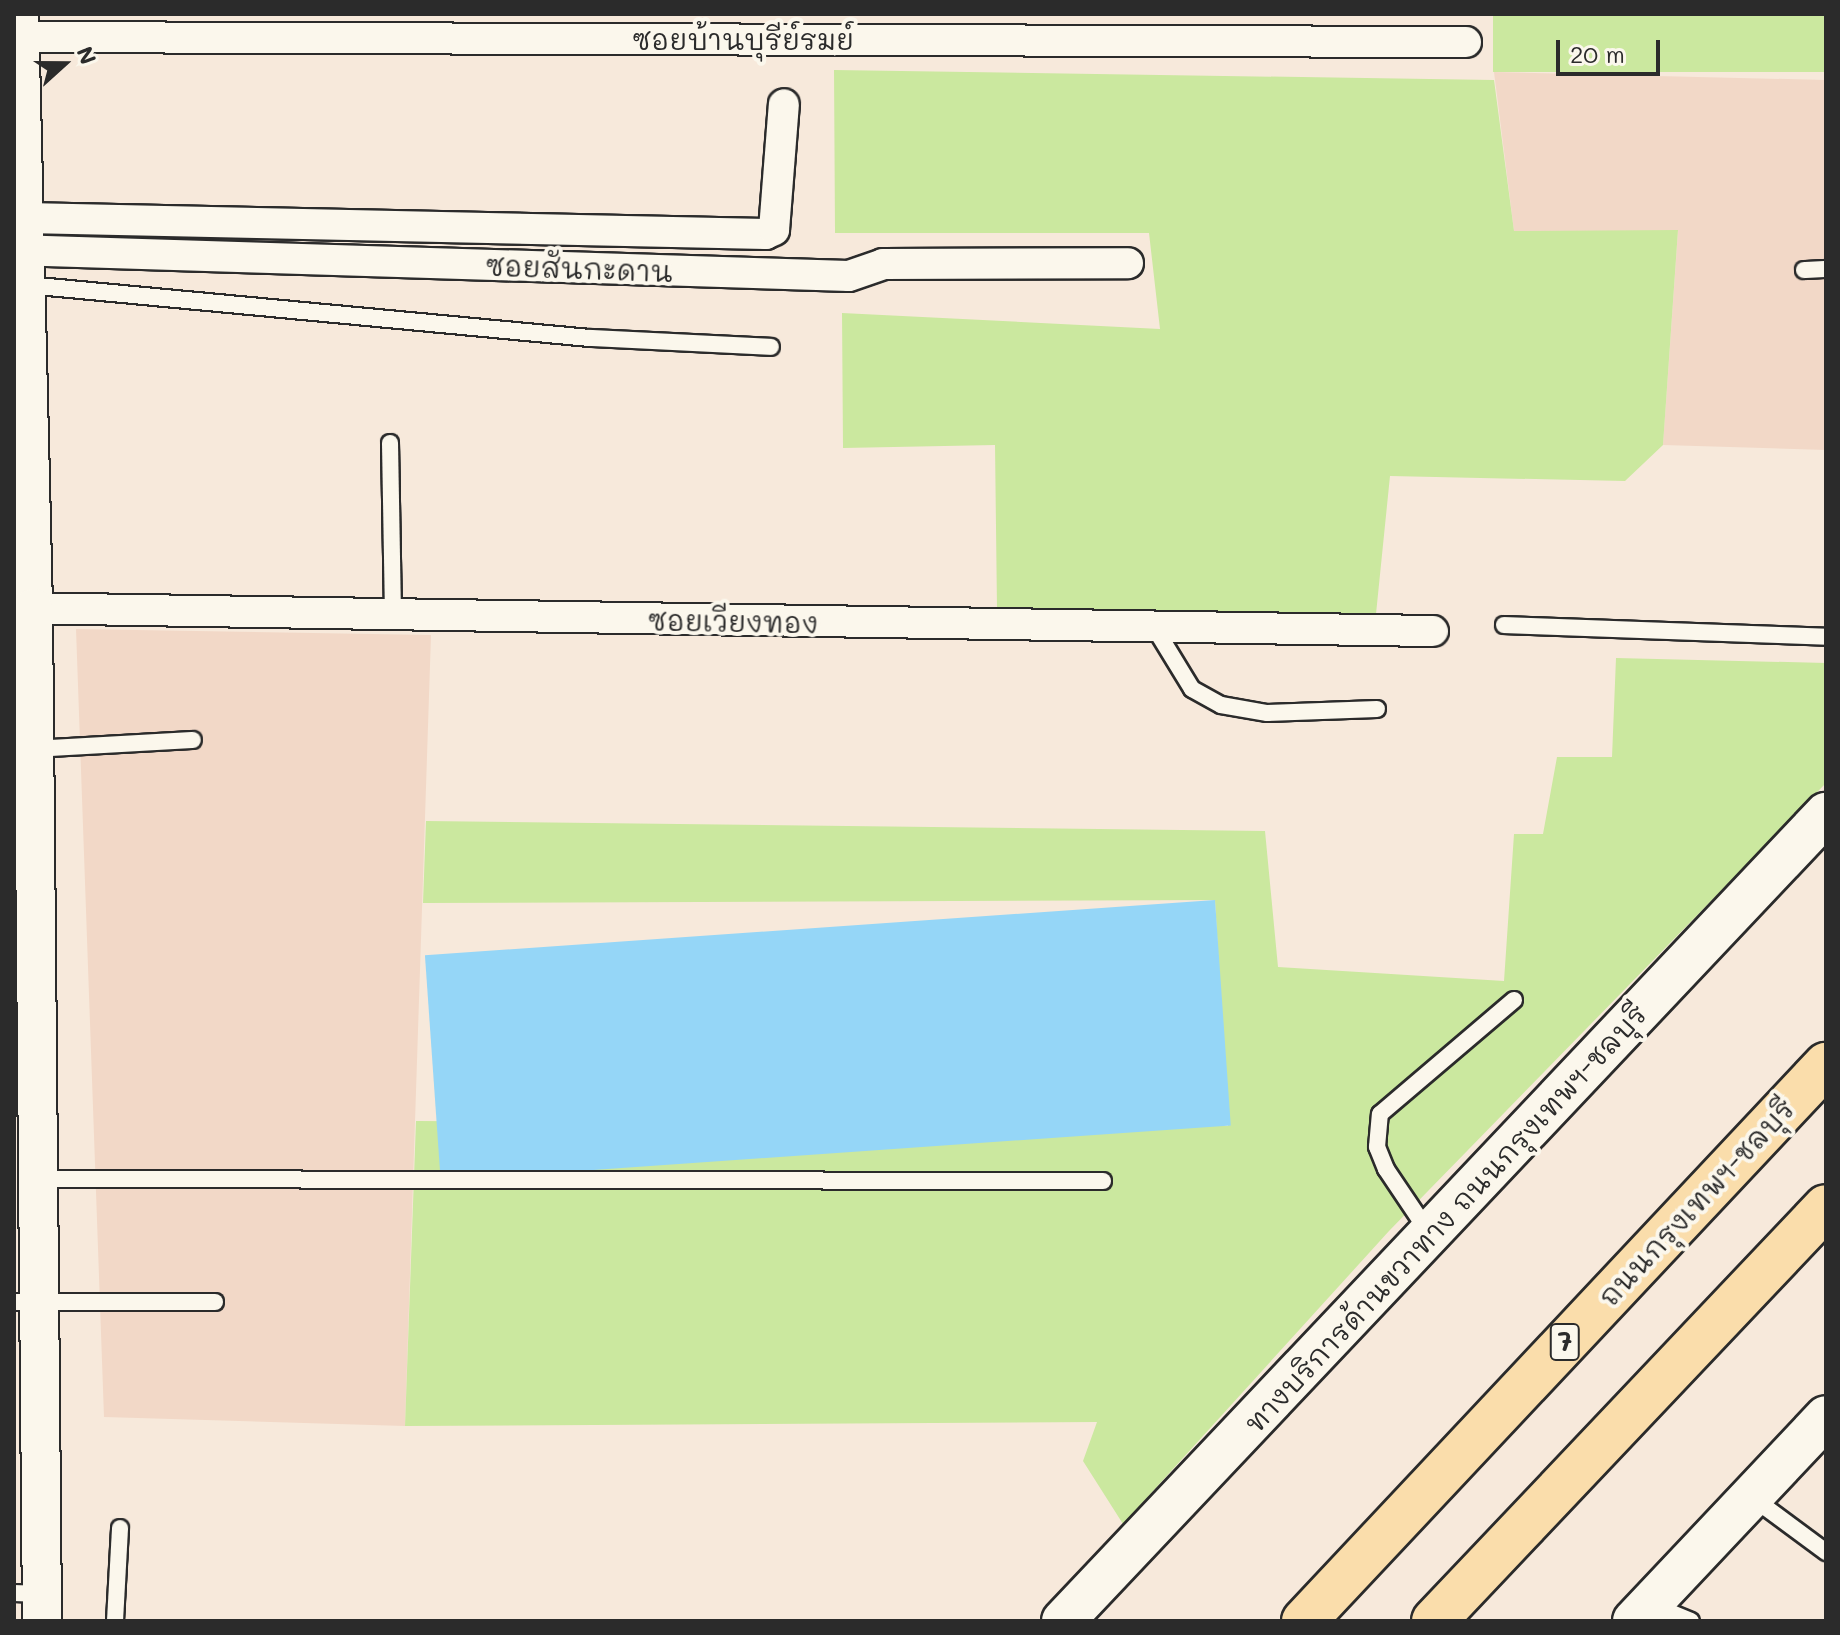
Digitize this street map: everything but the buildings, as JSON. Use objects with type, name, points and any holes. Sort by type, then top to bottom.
[{"type":"highway","name":"ถนนกรุงเทพฯ-ชลบุรี","points":[[1304,1621],[1826,1065]]},
{"type":"highway","points":[[1434,1621],[1826,1207]]},
{"type":"main road","name":"ทางบริการด้านขวาทาง ถนนกรุงเทพฯ-ชลบุรี","points":[[1063,1621],[1826,814]]},
{"type":"main road","points":[[1642,1613],[1826,1417]]},
{"type":"street","name":"ซอยบ้านบุรีย์รมย์","points":[[19,26],[1466,42]]},
{"type":"street","points":[[19,26],[24,251],[23,608],[32,749],[23,997],[35,1179],[25,1302],[33,1603]]},
{"type":"street","points":[[24,251],[766,234],[774,230],[784,104]]},
{"type":"street","name":"ซอยสันกะดาน","points":[[24,251],[849,276],[883,264],[1128,263]]},
{"type":"street","name":"ซอยเวียงทอง","points":[[23,608],[1156,630],[1433,631]]},
{"type":"lane","points":[[24,251],[590,338],[771,347]]},
{"type":"lane","points":[[1804,270],[1826,269]]},
{"type":"lane","points":[[390,443],[393,614]]},
{"type":"lane","points":[[1504,625],[1826,637]]},
{"type":"lane","points":[[1156,630],[1192,689],[1221,705],[1267,713],[1377,709]]},
{"type":"lane","points":[[32,749],[193,740]]},
{"type":"lane","points":[[1430,1233],[1386,1169],[1377,1147],[1380,1114],[1514,1000]]},
{"type":"lane","points":[[35,1179],[1103,1181]]},
{"type":"lane","points":[[25,1302],[215,1302]]},
{"type":"lane","points":[[1751,1496],[1826,1552]]},
{"type":"lane","points":[[115,1621],[120,1528]]},
{"type":"lane","points":[[1642,1613],[1691,1621]]},
{"type":"shaded area","points":[[1494,72],[1826,80],[1826,450],[1663,445],[1678,231],[1514,231]]},
{"type":"shaded area","points":[[76,629],[431,635],[405,1426],[104,1417]]},
{"type":"green space","points":[[1493,14],[1826,14],[1826,72],[1493,72]]},
{"type":"green space","points":[[834,70],[1494,80],[1514,231],[1678,230],[1663,445],[1625,481],[1390,476],[1376,614],[1109,617],[997,609],[995,445],[843,448],[842,313],[1160,329],[1149,233],[835,233]]},
{"type":"green space","points":[[1616,658],[1826,663],[1826,783],[1389,1231],[1123,1524],[1083,1461],[1097,1422],[405,1426],[416,1121],[1228,1126],[1215,900],[423,903],[426,821],[1265,831],[1278,967],[1504,981],[1514,834],[1543,834],[1557,757],[1612,757]]},
{"type":"water","points":[[1215,900],[1231,1125],[441,1181],[425,955]]}]
